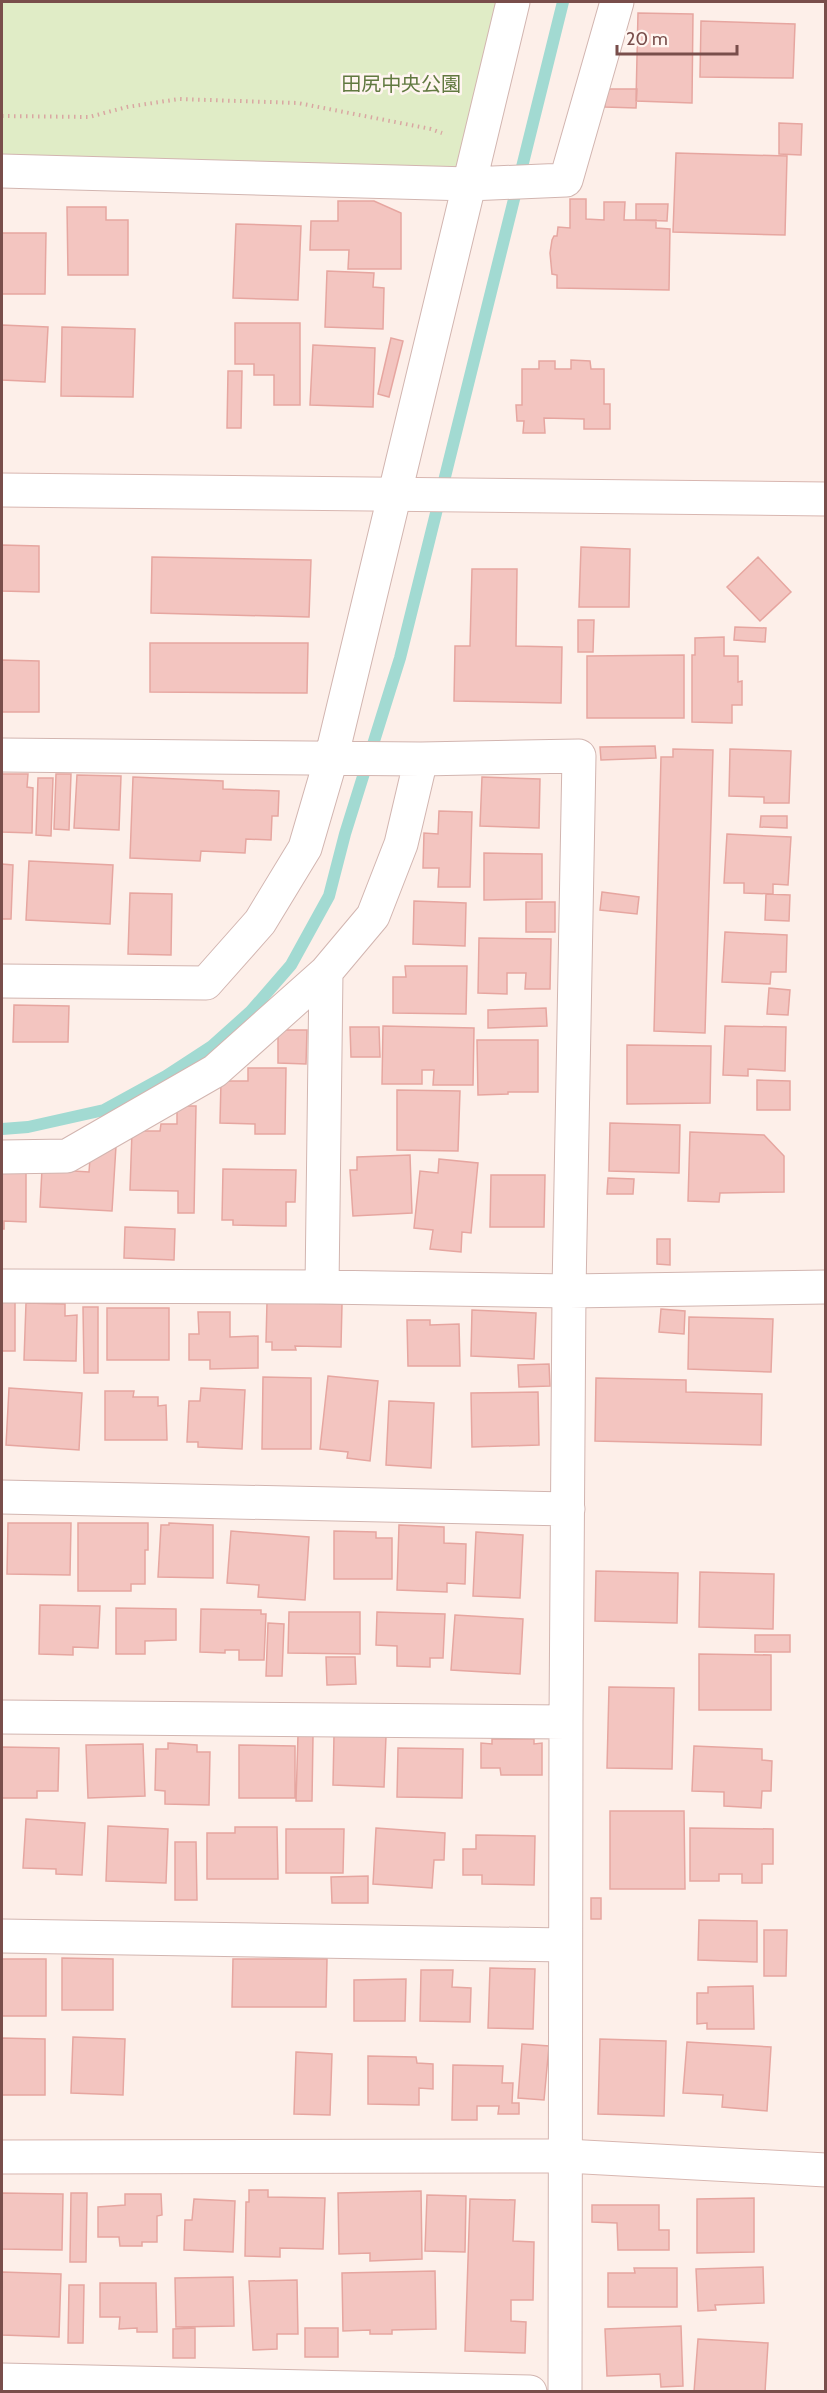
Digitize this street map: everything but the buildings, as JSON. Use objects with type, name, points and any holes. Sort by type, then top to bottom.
[{"type":"street","points":[[2,981],[206,983],[260,922],[305,848],[331,759],[513,2]]},
{"type":"street","points":[[2,171],[469,184],[566,180],[617,2]]},
{"type":"street","points":[[2,490],[825,499]]},
{"type":"street","points":[[2,755],[331,759],[579,756],[570,1291],[564,1945],[565,2391]]},
{"type":"street","points":[[2,1157],[68,1156],[215,1071],[326,972],[373,916],[401,844],[422,759]]},
{"type":"street","points":[[322,1287],[326,972]]},
{"type":"street","points":[[2,1286],[322,1287],[570,1291],[825,1287]]},
{"type":"street","points":[[2,1497],[568,1509]]},
{"type":"street","points":[[2,1717],[566,1722]]},
{"type":"street","points":[[2,1936],[564,1945]]},
{"type":"street","points":[[2,2157],[566,2156],[825,2170]]},
{"type":"street","points":[[2,2380],[530,2391]]},
{"type":"path","points":[[2,116],[89,117],[127,107],[179,99],[298,103],[431,129],[478,147]]},
{"type":"green space","name":"田尻中央公園","points":[[2,2],[512,2],[471,168],[2,155]]},
{"type":"waterway","points":[[2,1129],[28,1127],[104,1110],[166,1076],[212,1046],[251,1011],[291,965],[329,896],[345,834],[400,658],[563,2]]}]
